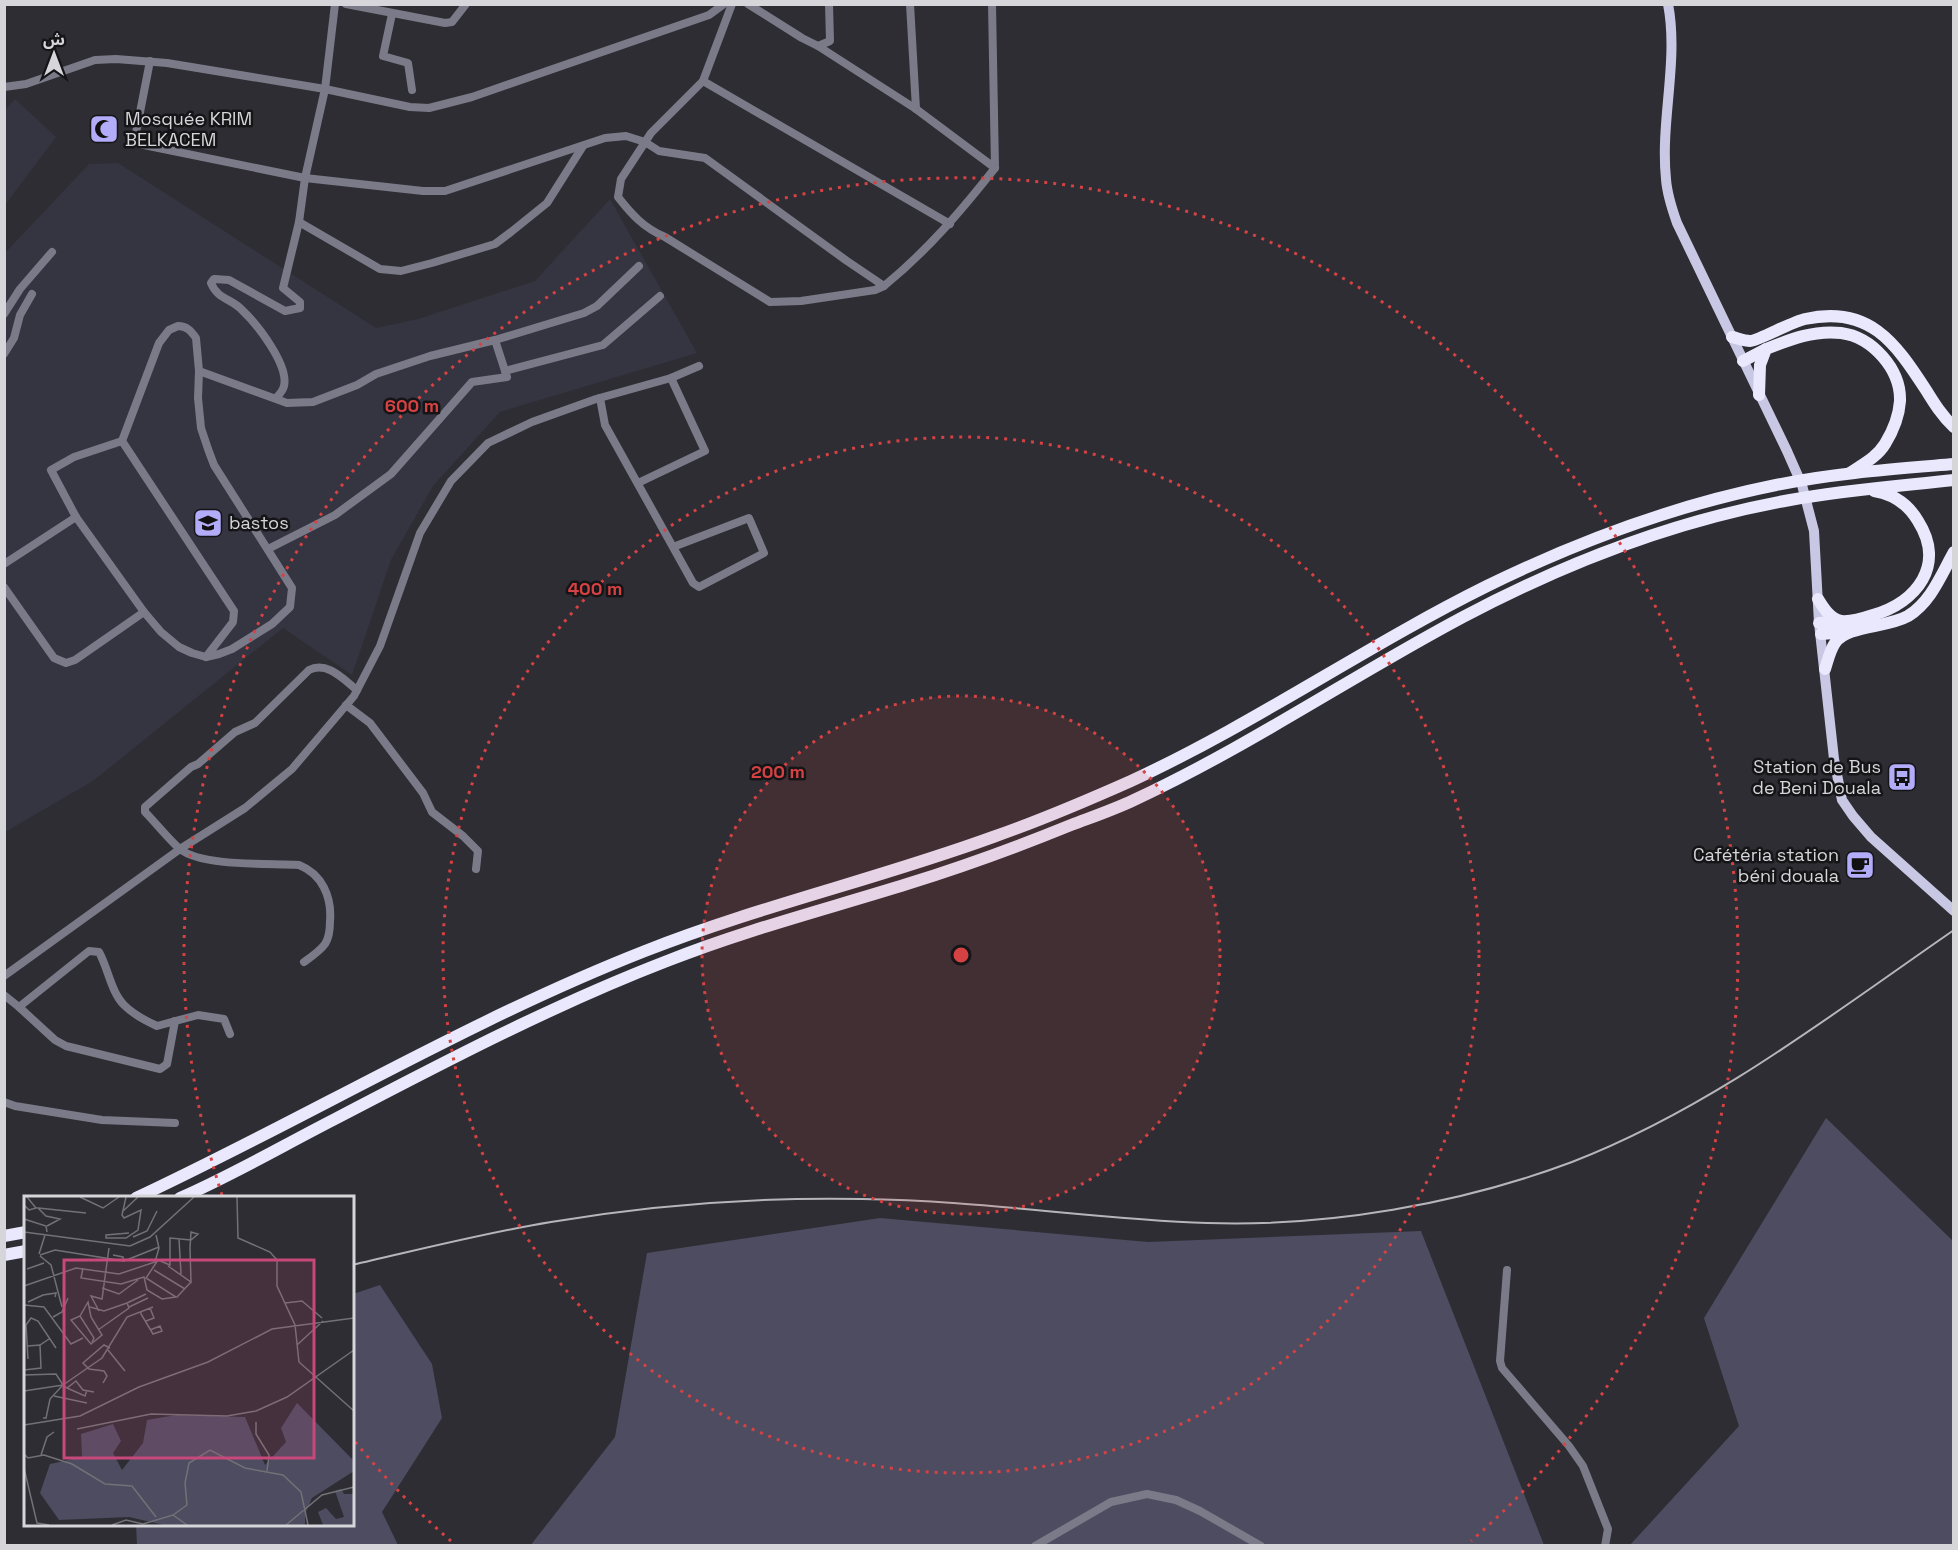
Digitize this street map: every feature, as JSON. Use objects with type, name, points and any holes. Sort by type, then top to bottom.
[{"type":"highway","points":[[1737,349],[1787,324],[1817,316],[1852,318],[1866,322],[1894,343],[1953,427]]},
{"type":"highway","points":[[1743,361],[1795,337],[1819,332],[1843,333],[1859,338],[1878,351],[1889,364],[1898,383],[1900,400],[1897,420],[1886,443],[1876,456],[1849,474]]},
{"type":"highway","points":[[1732,337],[1751,342]]},
{"type":"highway","points":[[1759,394],[1761,365],[1766,349]]},
{"type":"highway","points":[[138,1196],[295,1120],[537,997],[640,953],[709,927],[990,838],[1131,781],[1209,741],[1483,588],[1567,550],[1629,525],[1682,508],[1778,484],[1849,474],[1953,464]]},
{"type":"highway","points":[[182,1196],[525,1021],[589,993],[670,960],[752,931],[913,882],[1028,842],[1131,801],[1218,758],[1461,618],[1558,572],[1687,525],[1789,500],[1861,489],[1953,480]]},
{"type":"highway","points":[[1820,629],[1841,621],[1864,618],[1899,604],[1916,590],[1930,559],[1927,537],[1910,510],[1895,498],[1861,489]]},
{"type":"highway","points":[[1820,629],[1849,631],[1896,622],[1918,609],[1933,590],[1953,552]]},
{"type":"highway","points":[[1818,599],[1827,613],[1841,621]]},
{"type":"highway","points":[[1825,669],[1835,643],[1849,631]]},
{"type":"highway","points":[[4,1236],[24,1232]]},
{"type":"highway","points":[[4,1255],[24,1251]]},
{"type":"main road","points":[[1668,4],[1672,26],[1665,150],[1666,180],[1670,200],[1677,223],[1802,485],[1814,531],[1820,629],[1834,759],[1842,800],[1871,837],[1953,911]]},
{"type":"street","points":[[276,398],[284,388],[284,376],[274,352],[241,308],[214,292],[211,283],[214,279],[229,280],[285,311],[300,308],[300,302],[283,288],[299,222],[305,178],[325,89],[335,4]]},
{"type":"street","points":[[346,4],[437,23],[452,22],[466,4]]},
{"type":"street","points":[[4,87],[26,84],[95,60],[150,61],[429,108],[472,98],[709,15],[724,4]]},
{"type":"street","points":[[732,4],[703,81],[651,133],[621,179],[618,197],[635,219],[650,231],[665,237],[770,302],[812,299],[875,290],[884,286],[907,268],[950,224],[995,168],[992,4]]},
{"type":"street","points":[[748,4],[916,109],[995,168]]},
{"type":"street","points":[[818,46],[830,41],[829,4]]},
{"type":"street","points":[[910,4],[916,109]]},
{"type":"street","points":[[392,14],[383,56],[408,63],[412,90]]},
{"type":"street","points":[[150,61],[134,143],[305,178],[423,191],[445,191],[605,138],[626,136],[645,142],[659,151],[705,158],[884,286]]},
{"type":"street","points":[[703,81],[950,224]]},
{"type":"street","points":[[299,222],[380,269],[400,271],[432,263],[495,244],[512,232],[547,203],[583,146]]},
{"type":"street","points":[[4,314],[20,289],[52,252]]},
{"type":"street","points":[[199,371],[287,403],[313,402],[357,386],[376,374],[430,356],[584,314],[597,306],[639,266]]},
{"type":"street","points":[[4,354],[14,338],[20,315],[32,294]]},
{"type":"street","points":[[505,371],[603,345],[660,296]]},
{"type":"street","points":[[184,326],[190,329],[196,338],[201,428],[214,465],[292,588],[290,607],[272,624],[232,649],[206,657],[192,653],[169,639],[144,612],[76,517],[51,470],[74,457],[122,441],[159,344],[169,330],[184,326]]},
{"type":"street","points":[[268,549],[335,515],[391,474],[472,382],[507,377],[495,340]]},
{"type":"street","points":[[4,976],[180,849],[245,808],[292,769],[357,690],[380,646],[420,532],[451,481],[488,443],[532,422],[600,398],[671,378],[699,366]]},
{"type":"street","points":[[638,483],[705,451],[671,378]]},
{"type":"street","points":[[600,398],[605,425],[693,583],[699,587],[764,553],[749,518],[673,547]]},
{"type":"street","points":[[122,441],[234,611],[233,622],[206,657]]},
{"type":"street","points":[[4,564],[76,517]]},
{"type":"street","points":[[4,587],[54,658],[66,663],[75,660],[144,612]]},
{"type":"street","points":[[304,962],[326,944],[331,907],[322,882],[309,869],[299,865],[220,861],[193,856],[180,849],[145,812],[145,807],[235,732],[255,723],[286,695],[299,679],[317,666],[327,668],[357,690]]},
{"type":"street","points":[[346,705],[370,723],[423,793],[432,812],[478,851],[476,869]]},
{"type":"street","points":[[19,1007],[89,951],[99,952],[123,1004],[157,1026],[198,1015],[224,1019],[230,1034]]},
{"type":"street","points":[[4,995],[55,1040],[66,1046],[160,1069],[167,1064],[175,1021]]},
{"type":"street","points":[[4,1102],[15,1106],[102,1120],[175,1123]]},
{"type":"street","points":[[1507,1270],[1500,1361],[1502,1368],[1563,1438],[1583,1466],[1608,1529],[1605,1545]]},
{"type":"street","points":[[1035,1545],[1111,1502],[1147,1494],[1176,1500],[1261,1545]]},
{"type":"shaded area","points":[[15,99],[56,137],[5,205],[5,110]]},
{"type":"shaded area","name":"bastos","points":[[118,163],[376,328],[418,319],[535,281],[610,199],[697,353],[500,412],[433,486],[391,560],[352,675],[283,628],[93,781],[5,832],[4,254],[89,164]]},
{"type":"shaded area","points":[[1826,1118],[1953,1241],[1953,1545],[1630,1545],[1739,1426],[1704,1318]]},
{"type":"shaded area","points":[[880,1218],[1148,1242],[1421,1231],[1544,1545],[530,1546],[615,1437],[647,1253]]},
{"type":"shaded area","points":[[380,1285],[432,1364],[442,1418],[382,1512],[398,1545],[137,1545],[136,1526],[354,1526],[354,1294]]},
{"type":"railway","points":[[354,1265],[476,1236],[551,1222],[628,1211],[745,1201],[905,1200],[1207,1223],[1253,1223],[1346,1217],[1439,1201],[1485,1190],[1572,1162],[1674,1115],[1770,1057],[1954,930]]},
{"type":"place","name":"Mosquée KRIM BELKACEM","points":[[104,129]]},
{"type":"place","name":"bastos","points":[[208,523]]},
{"type":"place","name":"Station de Bus de Beni Douala","points":[[1902,777]]},
{"type":"place","name":"Cafétéria station béni douala","points":[[1860,865]]}]
